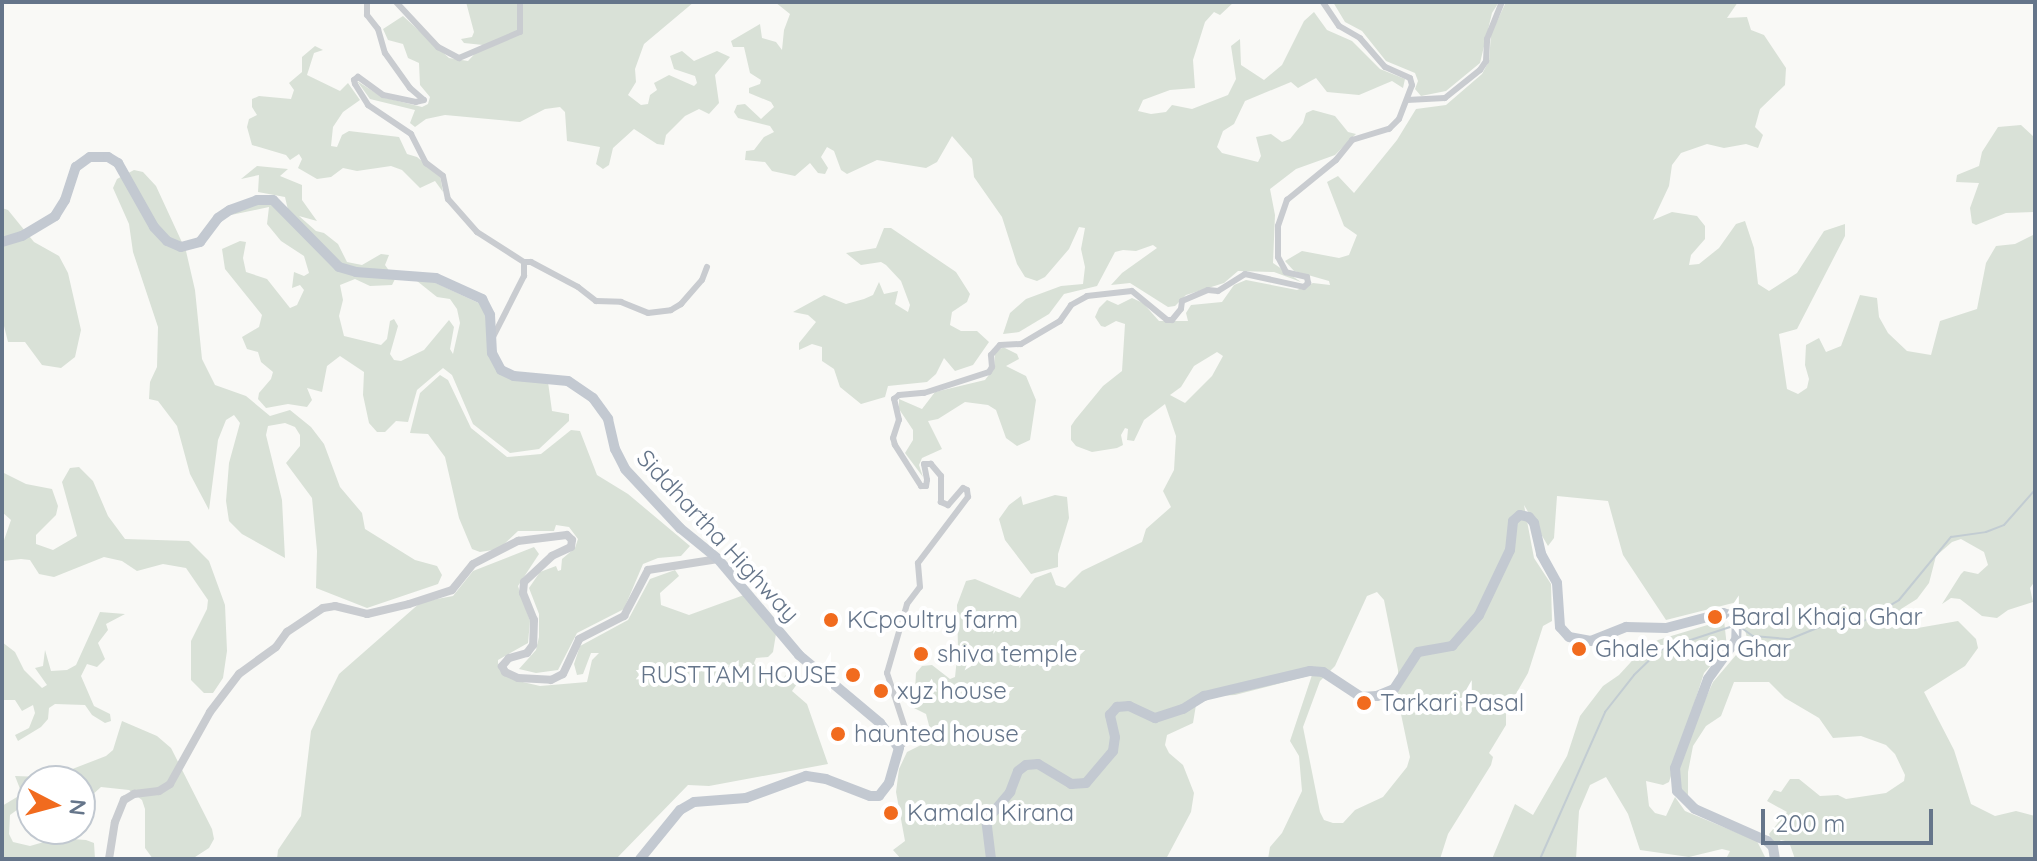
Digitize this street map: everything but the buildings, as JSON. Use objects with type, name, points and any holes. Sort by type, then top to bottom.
[{"type":"highway","name":"Siddhartha Highway","points":[[2,242],[22,236],[55,216],[82,161],[108,157],[122,168],[154,227],[172,244],[195,246],[224,213],[257,200],[273,200],[339,267],[356,272],[436,278],[482,299],[490,315],[496,363],[505,373],[568,381],[593,398],[610,423],[623,466],[680,528],[718,559],[799,655],[880,723],[899,748]]},
{"type":"highway","points":[[991,859],[986,821],[1010,792],[1018,771],[1026,765],[1038,764],[1071,784],[1086,783],[1114,747],[1110,715],[1117,707],[1129,706],[1155,718],[1183,709],[1204,696],[1258,686],[1310,671],[1323,672],[1361,697],[1377,696],[1394,689],[1418,652],[1452,646],[1479,615],[1510,550],[1512,524],[1517,516],[1529,517],[1534,523],[1541,554],[1557,583],[1559,621],[1567,636],[1591,641],[1626,627],[1673,628],[1723,613],[1734,614],[1738,626],[1733,646],[1717,663],[1699,701],[1675,768],[1677,791],[1695,809],[1767,841],[1773,847],[1775,859]]},
{"type":"highway","points":[[640,859],[680,810],[694,802],[746,798],[806,776],[879,796],[892,776],[899,748]]},
{"type":"street","points":[[367,2],[366,13],[378,29],[385,53],[410,88],[424,100],[412,102],[383,95],[356,77],[354,82],[364,101],[411,134],[425,162],[443,176],[448,199],[470,225],[524,262],[531,262],[553,273],[596,301],[621,302],[648,313],[671,310],[681,304],[702,280],[707,267]]},
{"type":"street","points":[[396,2],[438,47],[459,58],[520,32],[520,2]]},
{"type":"street","points":[[899,748],[903,744],[905,728],[887,673],[907,604],[920,587],[918,563],[968,497],[967,490],[963,488],[948,505],[941,502],[941,476],[931,464],[924,464],[927,480],[926,486],[921,486],[895,445],[893,438],[899,420],[894,399],[899,395],[924,393],[989,372],[991,355],[1000,345],[1021,344],[1060,321],[1071,305],[1087,296],[1132,291],[1167,320],[1172,320],[1181,309],[1182,301],[1208,290],[1218,291],[1245,274],[1304,287],[1307,277],[1286,272],[1278,257],[1278,226],[1287,200],[1336,160],[1352,140],[1389,129],[1399,119],[1407,100],[1410,78],[1385,67],[1360,38],[1339,26],[1323,2]]},
{"type":"street","points":[[1407,100],[1445,98],[1480,70],[1486,63],[1487,39],[1502,2]]},
{"type":"street","points":[[491,340],[524,276],[524,262]]},
{"type":"street","points":[[109,859],[115,822],[124,800],[134,794],[159,791],[170,784],[200,735],[210,712],[235,678],[276,647],[287,632],[323,608],[335,606],[367,614],[409,604],[452,590],[475,562],[520,540],[569,535],[571,547],[552,556],[524,582],[523,593],[534,620],[533,645],[529,652],[509,658],[502,666],[505,672],[518,678],[551,680],[563,674],[579,639],[624,616],[648,570],[718,559]]},
{"type":"shaded area","points":[[466,2],[694,2],[644,44],[635,69],[636,82],[628,95],[641,105],[648,104],[650,95],[657,90],[654,83],[669,75],[694,86],[697,83],[695,76],[674,69],[670,56],[682,51],[694,61],[717,51],[730,57],[715,75],[719,103],[709,114],[699,109],[685,116],[666,135],[664,145],[657,144],[634,129],[613,148],[609,165],[603,169],[596,164],[600,147],[567,141],[565,112],[560,107],[545,109],[520,122],[445,115],[426,119],[415,127],[410,123],[415,110],[370,99],[357,81],[382,97],[422,107],[428,104],[430,97],[420,85],[419,63],[408,58],[403,44],[388,40],[383,29],[403,16],[449,58],[468,61],[483,45],[464,43],[461,39],[472,37],[474,32]]},
{"type":"shaded area","points":[[775,2],[1234,2],[1220,15],[1214,12],[1205,22],[1193,60],[1195,88],[1170,90],[1143,100],[1138,111],[1151,114],[1166,112],[1172,105],[1192,109],[1228,95],[1236,79],[1231,46],[1240,39],[1241,65],[1264,80],[1282,65],[1304,21],[1314,12],[1327,30],[1352,41],[1380,69],[1405,79],[1403,88],[1392,81],[1359,95],[1327,92],[1316,78],[1298,88],[1291,82],[1245,101],[1234,124],[1223,131],[1217,147],[1222,153],[1258,162],[1261,156],[1256,137],[1271,134],[1282,142],[1290,139],[1303,123],[1306,113],[1313,110],[1335,116],[1348,132],[1356,134],[1335,155],[1296,169],[1270,189],[1275,215],[1273,263],[1301,282],[1274,272],[1238,271],[1224,283],[1186,295],[1175,306],[1168,307],[1130,283],[1111,285],[1122,273],[1157,248],[1153,245],[1136,251],[1123,250],[1115,252],[1097,286],[1064,294],[1049,314],[1019,332],[1003,334],[1010,313],[1026,299],[1061,286],[1083,284],[1085,267],[1081,249],[1085,228],[1079,227],[1069,249],[1045,277],[1037,281],[1025,277],[1017,264],[1002,217],[974,177],[972,159],[952,136],[937,162],[926,168],[877,160],[847,174],[841,170],[834,151],[827,147],[821,157],[828,168],[825,174],[818,173],[810,163],[795,176],[772,171],[765,162],[745,160],[746,151],[754,150],[764,137],[774,132],[770,126],[738,118],[734,112],[737,105],[745,104],[761,119],[774,107],[771,102],[749,93],[749,88],[760,84],[761,80],[750,73],[744,47],[733,47],[731,41],[760,24],[762,38],[776,42],[782,50],[790,14]]},
{"type":"shaded area","points":[[1333,2],[1499,2],[1492,13],[1480,63],[1446,91],[1421,96],[1415,89],[1418,81],[1415,73],[1386,61],[1362,31],[1345,22]]},
{"type":"shaded area","points":[[1506,2],[1738,2],[1727,18],[1747,17],[1751,30],[1764,35],[1786,68],[1785,85],[1760,109],[1755,127],[1763,135],[1758,148],[1746,144],[1724,148],[1707,144],[1681,153],[1672,165],[1669,186],[1653,220],[1672,212],[1697,216],[1705,226],[1705,239],[1691,255],[1689,265],[1699,264],[1719,248],[1736,224],[1745,221],[1754,248],[1758,284],[1769,291],[1797,273],[1824,231],[1845,224],[1845,236],[1797,329],[1779,334],[1787,389],[1798,394],[1807,388],[1809,379],[1805,365],[1806,345],[1819,338],[1826,352],[1841,346],[1860,295],[1877,298],[1879,317],[1888,333],[1907,351],[1931,355],[1940,321],[1977,309],[1986,263],[1996,246],[2015,244],[2035,234],[2035,581],[2030,588],[2033,602],[2008,610],[1997,618],[1982,616],[1960,599],[1951,598],[1942,604],[1964,571],[1978,574],[1988,565],[1984,552],[1961,539],[1952,542],[1936,556],[1929,583],[1917,599],[1901,609],[1897,622],[1903,628],[1912,629],[1958,621],[1976,639],[1978,648],[1965,666],[1924,692],[1954,750],[1971,804],[1995,816],[2016,811],[2035,816],[2035,859],[1795,859],[1789,842],[1781,840],[1774,846],[1769,834],[1787,812],[1767,801],[1774,790],[1781,792],[1790,779],[1799,779],[1820,796],[1838,795],[1846,799],[1886,793],[1904,781],[1905,775],[1895,754],[1886,745],[1861,736],[1833,738],[1819,718],[1785,698],[1769,682],[1734,682],[1721,716],[1706,726],[1693,746],[1688,796],[1681,791],[1678,771],[1691,731],[1713,682],[1748,641],[1737,602],[1666,620],[1623,555],[1608,501],[1557,496],[1554,538],[1548,546],[1524,505],[1534,558],[1551,584],[1552,621],[1543,626],[1528,673],[1506,711],[1506,725],[1489,753],[1493,757],[1491,765],[1448,834],[1440,859],[1268,859],[1270,847],[1282,833],[1302,791],[1299,756],[1290,741],[1312,675],[1235,695],[1216,696],[1196,705],[1193,723],[1167,735],[1165,745],[1183,765],[1194,793],[1191,812],[1166,859],[901,859],[893,850],[905,841],[896,792],[899,769],[907,752],[927,742],[931,733],[926,714],[914,708],[916,673],[922,666],[932,665],[950,679],[955,677],[957,605],[966,581],[975,579],[1020,598],[1035,578],[1051,572],[1056,585],[1065,588],[1082,571],[1142,542],[1146,529],[1171,507],[1163,491],[1174,470],[1176,436],[1165,404],[1144,420],[1134,441],[1127,440],[1128,429],[1125,428],[1121,435],[1123,445],[1117,448],[1092,452],[1076,446],[1071,440],[1071,426],[1075,420],[1103,386],[1122,371],[1125,324],[1116,321],[1101,326],[1095,317],[1099,308],[1107,300],[1118,305],[1132,298],[1143,303],[1159,321],[1188,321],[1186,313],[1191,305],[1222,302],[1234,285],[1246,280],[1297,290],[1313,283],[1330,285],[1329,281],[1294,271],[1285,261],[1302,251],[1339,258],[1349,255],[1357,235],[1344,226],[1327,182],[1338,176],[1354,193],[1397,140],[1416,109],[1446,105],[1482,74],[1489,61],[1491,34]],"holes":[[[1217,352],[1223,356],[1212,376],[1185,403],[1170,395],[1181,387],[1194,366]],[[1377,592],[1384,600],[1398,670],[1398,700],[1410,757],[1407,767],[1383,797],[1355,810],[1343,823],[1333,823],[1324,820],[1320,812],[1303,727],[1320,681],[1335,666],[1367,596]]]},
{"type":"shaded area","points":[[315,46],[323,50],[314,53],[307,75],[340,91],[348,83],[360,100],[343,112],[333,127],[331,146],[337,147],[342,135],[349,131],[399,137],[407,154],[417,157],[440,176],[443,192],[435,181],[420,188],[402,170],[391,166],[357,171],[343,168],[331,177],[317,179],[298,168],[302,159],[299,154],[290,160],[286,155],[252,145],[247,127],[249,119],[257,115],[252,99],[259,96],[291,99],[294,90],[289,83],[302,72],[302,57]]},
{"type":"shaded area","points":[[2021,125],[2035,138],[2035,212],[2006,213],[1976,225],[1972,223],[1970,208],[1979,183],[1956,182],[1957,175],[1979,166],[1982,152],[1998,127]]},
{"type":"shaded area","points":[[257,166],[288,169],[280,176],[302,185],[302,200],[317,221],[299,216],[338,244],[347,262],[362,265],[381,254],[389,255],[385,265],[395,279],[392,285],[370,286],[355,279],[340,285],[343,300],[339,316],[344,336],[381,345],[387,339],[390,321],[394,319],[398,326],[390,354],[394,360],[401,361],[424,350],[449,320],[454,327],[450,349],[453,354],[460,323],[457,309],[450,299],[437,297],[417,281],[423,277],[485,306],[495,366],[548,382],[552,411],[569,414],[569,421],[539,449],[510,453],[473,424],[452,375],[443,368],[417,390],[408,422],[396,421],[385,432],[377,432],[369,423],[363,395],[364,372],[340,356],[327,366],[322,392],[307,388],[312,400],[307,407],[288,404],[266,408],[258,399],[259,393],[273,372],[261,362],[258,352],[247,349],[242,337],[259,327],[262,315],[225,269],[222,249],[240,241],[246,242],[243,258],[246,272],[267,279],[290,308],[297,305],[304,290],[300,285],[292,288],[294,272],[304,276],[309,273],[304,256],[281,241],[267,224],[269,207],[231,215],[259,201],[288,210],[285,197],[258,192],[259,175],[241,179]]},
{"type":"shaded area","points":[[134,170],[143,172],[156,186],[186,251],[195,290],[202,359],[215,385],[246,396],[270,416],[290,410],[311,427],[324,444],[340,487],[362,513],[365,529],[415,560],[437,566],[442,575],[438,584],[367,608],[316,588],[317,551],[312,498],[286,463],[300,446],[300,435],[295,427],[285,423],[268,426],[266,435],[282,500],[285,558],[242,534],[229,521],[226,501],[229,463],[240,423],[234,415],[226,420],[218,440],[209,510],[190,474],[177,426],[158,401],[149,399],[150,382],[157,367],[158,327],[133,252],[129,224],[113,188],[117,179]]},
{"type":"shaded area","points":[[2,208],[8,210],[34,242],[59,256],[68,273],[81,330],[75,357],[61,368],[42,365],[25,342],[8,342],[2,318]]},
{"type":"shaded area","points":[[884,228],[891,228],[956,272],[970,294],[967,302],[952,312],[950,325],[961,331],[977,331],[989,342],[973,365],[955,371],[944,358],[936,374],[927,382],[888,386],[885,397],[861,404],[840,387],[834,369],[822,361],[822,347],[812,344],[799,350],[799,343],[816,322],[808,315],[793,312],[824,295],[846,304],[864,299],[873,295],[879,282],[884,294],[898,291],[895,304],[908,312],[910,305],[901,281],[886,265],[881,262],[861,265],[846,253],[876,248]]},
{"type":"shaded area","points":[[1003,347],[1017,354],[1019,359],[1006,366],[1026,376],[1036,400],[1030,440],[1017,446],[1006,438],[996,410],[988,405],[965,402],[938,419],[928,421],[942,449],[922,458],[919,465],[923,477],[905,453],[913,440],[913,430],[899,409],[899,399],[922,409],[935,392],[985,380],[994,368],[995,353]]},
{"type":"shaded area","points":[[440,375],[448,380],[471,428],[507,457],[541,454],[571,430],[580,431],[597,475],[628,494],[690,546],[681,556],[658,558],[643,564],[624,609],[577,633],[558,670],[536,673],[519,669],[536,650],[539,637],[539,614],[529,588],[540,572],[556,566],[558,571],[561,570],[562,559],[575,548],[578,539],[569,527],[556,525],[554,531],[518,531],[499,549],[480,552],[472,549],[459,518],[445,457],[428,434],[410,433],[420,393]]},
{"type":"shaded area","points":[[79,467],[93,481],[108,516],[125,539],[189,541],[209,561],[225,605],[227,651],[223,678],[213,693],[204,693],[191,680],[191,641],[207,609],[208,600],[186,568],[163,564],[137,571],[122,561],[104,557],[54,577],[39,574],[30,560],[21,559],[3,561],[2,580],[2,546],[11,520],[2,512],[2,472],[26,484],[52,489],[58,506],[56,515],[36,535],[36,544],[53,550],[77,536],[62,482],[70,468]]},
{"type":"shaded area","points":[[1055,495],[1067,497],[1069,518],[1058,554],[1058,567],[1031,574],[1005,540],[999,519],[1009,505],[1021,496],[1023,505]]},
{"type":"shaded area","points":[[534,547],[539,554],[518,586],[530,621],[528,643],[498,660],[498,666],[514,680],[540,686],[587,682],[592,660],[599,653],[591,653],[583,674],[577,675],[574,664],[580,646],[628,620],[650,579],[675,570],[679,576],[660,593],[661,605],[689,615],[744,595],[776,634],[773,652],[768,657],[756,658],[754,663],[770,684],[778,684],[786,675],[797,684],[792,691],[807,704],[828,764],[709,786],[688,785],[616,859],[277,859],[278,850],[301,816],[311,731],[339,674],[421,602],[453,596],[473,571]]},
{"type":"shaded area","points":[[100,612],[125,614],[106,624],[108,630],[98,643],[105,659],[97,667],[87,664],[81,676],[94,706],[110,714],[111,721],[105,723],[92,715],[85,705],[55,704],[49,708],[48,719],[41,727],[18,741],[15,735],[29,728],[35,713],[33,705],[22,711],[15,700],[2,700],[2,642],[15,652],[24,670],[42,688],[47,685],[35,668],[43,666],[45,650],[51,671],[67,670],[76,665]]},
{"type":"shaded area","points":[[1724,620],[1727,647],[1704,673],[1669,782],[1663,785],[1646,781],[1649,806],[1655,813],[1666,816],[1675,797],[1685,811],[1757,841],[1766,859],[1726,859],[1730,851],[1722,849],[1689,857],[1640,850],[1628,814],[1606,777],[1590,785],[1579,811],[1576,859],[1492,859],[1515,804],[1533,815],[1567,756],[1580,716],[1603,686],[1619,675],[1641,651],[1658,640]]},
{"type":"shaded area","points":[[122,721],[157,736],[171,748],[212,829],[214,839],[209,848],[192,859],[153,859],[145,848],[145,809],[142,800],[129,790],[101,787],[96,792],[96,765],[83,765],[113,750]]},
{"type":"shaded area","points":[[16,798],[16,811],[10,815],[9,834],[16,845],[94,845],[95,859],[2,859],[2,806]]},
{"type":"waterway","points":[[1739,626],[1753,636],[1790,639],[1820,627],[1862,622],[1899,600],[1951,537],[1986,532],[2004,525],[2035,490]]},
{"type":"waterway","points":[[1540,859],[1605,712],[1634,675],[1660,650],[1733,626]]},
{"type":"place","name":"Baral Khaja Ghar","points":[[1715,617]]},
{"type":"place","name":"KCpoultry farm","points":[[831,620]]},
{"type":"place","name":"Ghale Khaja Ghar","points":[[1579,649]]},
{"type":"place","name":"shiva temple","points":[[921,654]]},
{"type":"place","name":"RUSTTAM HOUSE","points":[[853,675]]},
{"type":"place","name":"xyz house","points":[[881,691]]},
{"type":"place","name":"Tarkari Pasal","points":[[1364,703]]},
{"type":"place","name":"haunted house","points":[[838,734]]},
{"type":"place","name":"Kamala Kirana","points":[[891,813]]}]
